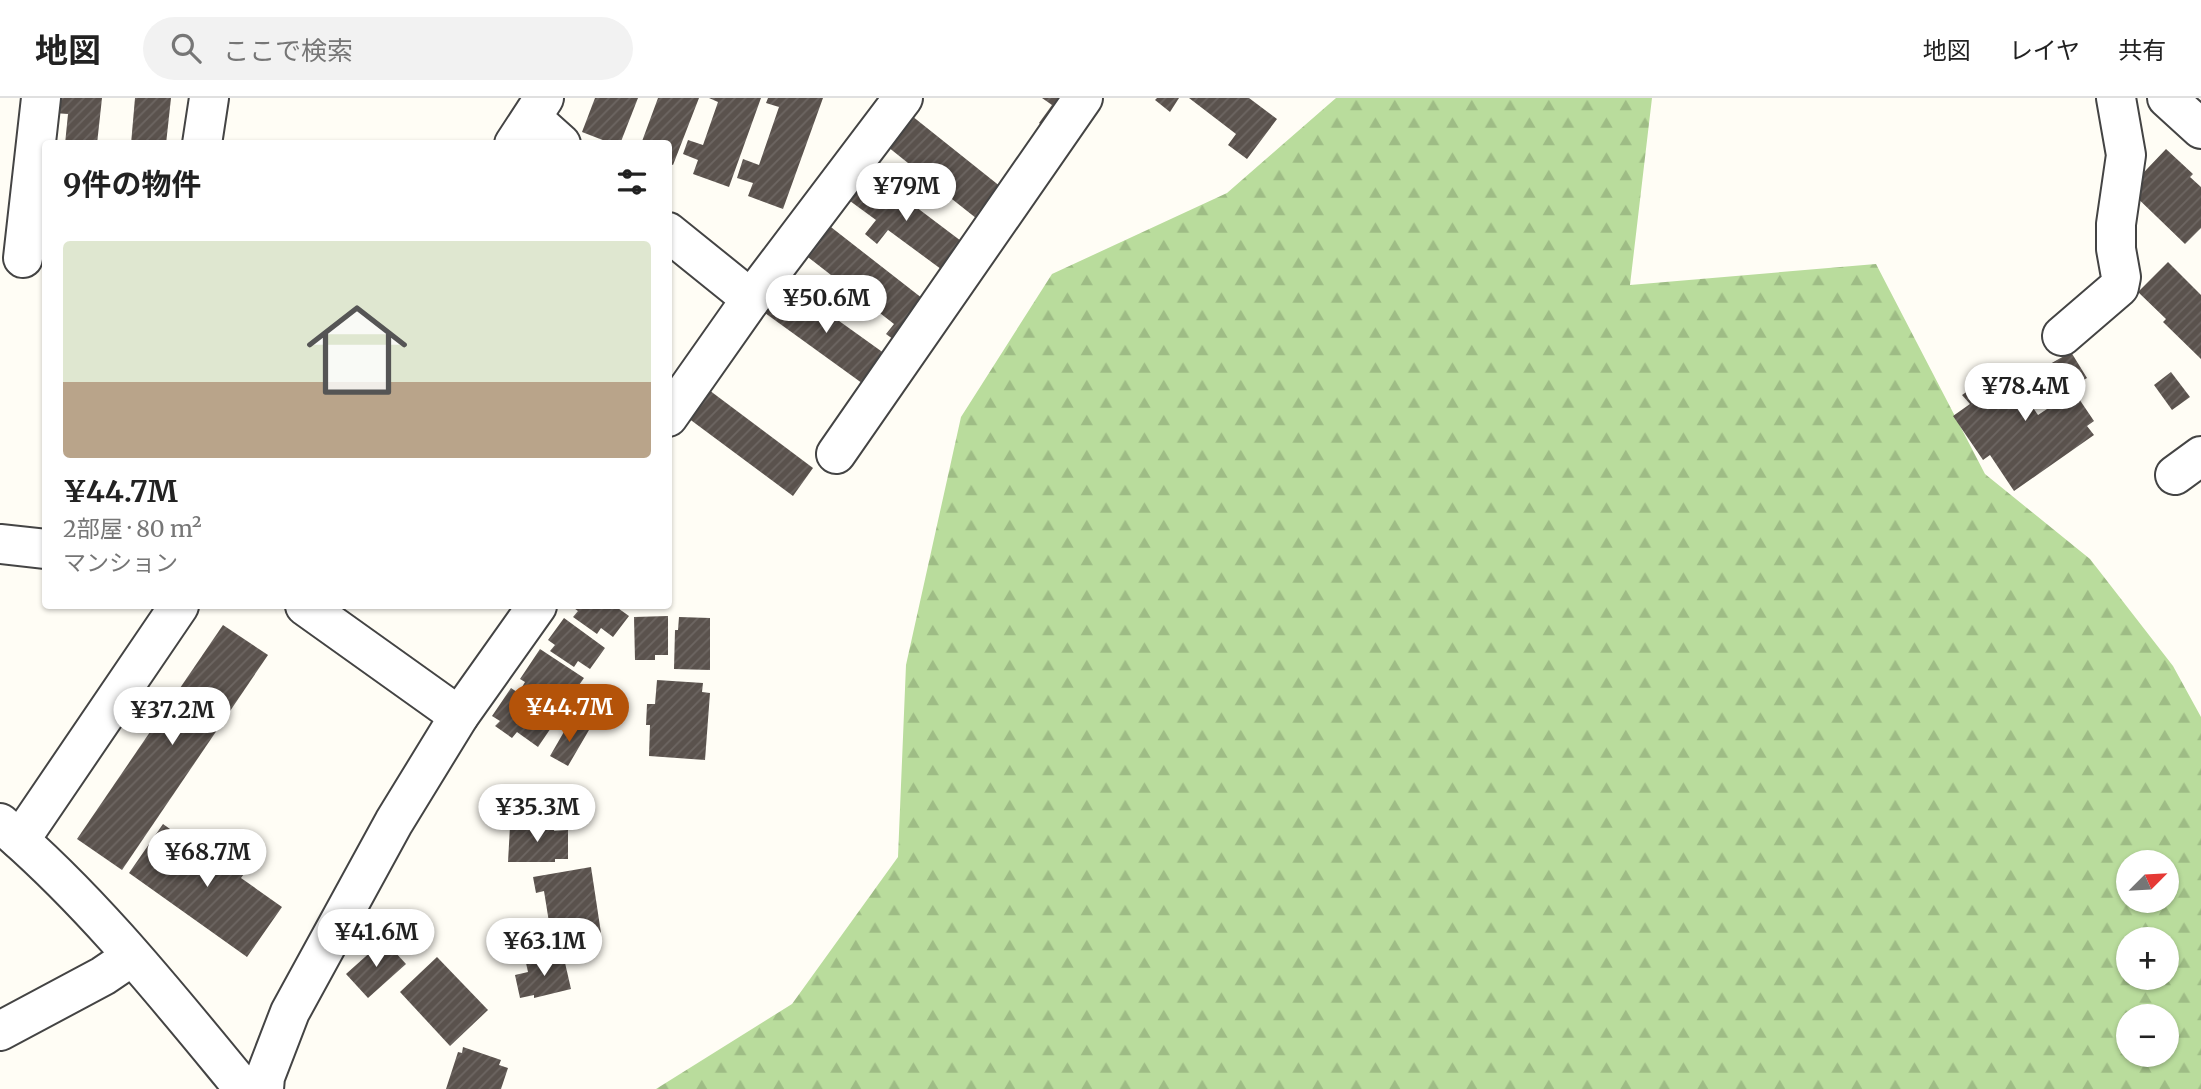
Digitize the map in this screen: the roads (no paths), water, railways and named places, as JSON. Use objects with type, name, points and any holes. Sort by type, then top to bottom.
[{"type":"street","points":[[23,258],[41,98]]},
{"type":"street","points":[[203,140],[209,98]]},
{"type":"street","points":[[672,411],[751,299],[902,98]]},
{"type":"street","points":[[836,454],[1083,98]]},
{"type":"street","points":[[2062,336],[2119,287],[2121,277],[2116,249],[2116,224],[2126,155],[2116,98]]},
{"type":"street","points":[[2167,98],[2201,129]]},
{"type":"street","points":[[530,120],[556,140]]},
{"type":"street","points":[[672,235],[751,299]]},
{"type":"street","points":[[0,544],[42,549]]},
{"type":"street","points":[[177,609],[10,831],[42,859],[131,957],[244,1089]]},
{"type":"street","points":[[309,609],[459,716]]},
{"type":"street","points":[[264,1089],[265,1077],[289,1012],[394,822],[459,716],[535,609]]},
{"type":"street","points":[[0,1031],[103,976],[131,957]]}]
